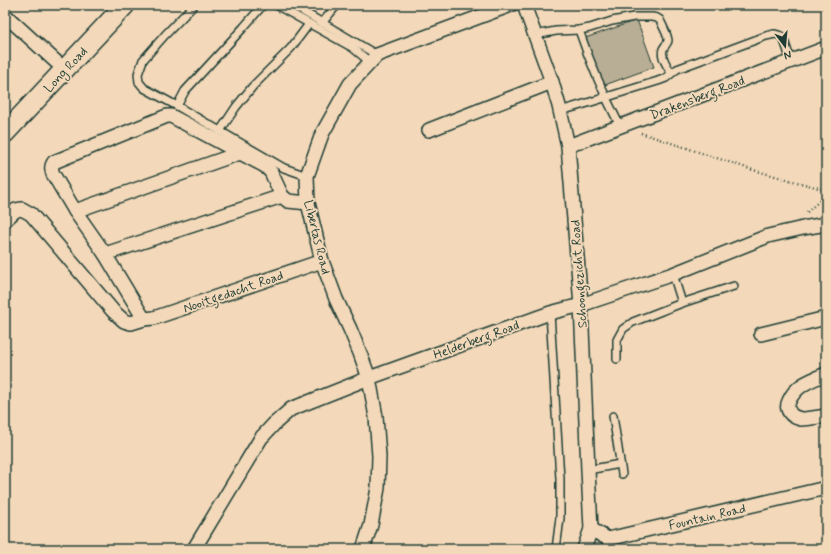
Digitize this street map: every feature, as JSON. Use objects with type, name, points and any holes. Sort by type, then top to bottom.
[{"type":"main road","name":"Long Road","points":[[5,133],[125,5]]},
{"type":"street","name":"Libertas Road","points":[[363,549],[371,525],[378,488],[379,456],[376,417],[369,378],[322,261],[308,203],[307,176],[322,134],[350,84],[374,59],[511,5]]},
{"type":"street","name":"Schoongezicht Road","points":[[524,5],[552,82],[568,146],[581,305],[591,529],[584,549]]},
{"type":"street","points":[[5,15],[64,69]]},
{"type":"street","name":"Drakensberg Road","points":[[568,146],[826,48]]},
{"type":"street","points":[[429,130],[552,82]]},
{"type":"street","points":[[144,319],[105,254],[75,211],[53,174],[51,165],[54,162],[167,116],[171,116],[265,166],[271,172],[282,196],[288,201],[308,203]]},
{"type":"street","points":[[75,211],[240,152]]},
{"type":"street","points":[[105,254],[282,196]]},
{"type":"street","name":"Nooitgedacht Road","points":[[5,220],[16,210],[22,209],[31,214],[113,311],[124,321],[131,323],[154,318],[322,261]]},
{"type":"street","name":"Helderberg Road","points":[[194,549],[261,438],[291,409],[369,378],[550,313],[581,305],[673,274],[768,236],[826,224]]},
{"type":"street","points":[[761,334],[826,318]]},
{"type":"street","points":[[826,374],[809,380],[799,387],[792,394],[787,405],[788,411],[799,419],[826,416]]},
{"type":"street","name":"Fountain Road","points":[[608,539],[826,488]]},
{"type":"street","points":[[591,529],[608,539],[617,549]]},
{"type":"lane","points":[[194,5],[143,60],[138,74],[139,82],[144,88],[284,168],[307,176]]},
{"type":"lane","points":[[177,106],[184,91],[263,5]]},
{"type":"lane","points":[[276,5],[374,59]]},
{"type":"lane","points":[[292,5],[322,23],[374,59]]},
{"type":"lane","points":[[322,23],[337,5]]},
{"type":"lane","points":[[535,35],[556,31],[590,28],[612,21],[634,17],[644,16],[657,18],[660,20],[668,38],[662,53],[671,73]]},
{"type":"lane","points":[[220,131],[236,107],[264,75],[291,48],[309,24]]},
{"type":"lane","points":[[578,30],[605,97],[620,126]]},
{"type":"lane","points":[[560,111],[658,81],[666,78],[677,69],[775,34],[782,36],[791,61]]},
{"type":"lane","points":[[673,274],[682,303]]},
{"type":"lane","points":[[617,359],[617,340],[623,329],[633,322],[682,303],[734,286]]},
{"type":"lane","points":[[550,313],[560,479],[560,518],[556,549]]},
{"type":"lane","points":[[613,416],[622,474]]},
{"type":"lane","points":[[588,470],[620,464]]},
{"type":"path","points":[[620,126],[753,170],[826,190]]},
{"type":"building","points":[[637,20],[654,67],[602,86],[585,38]]}]
